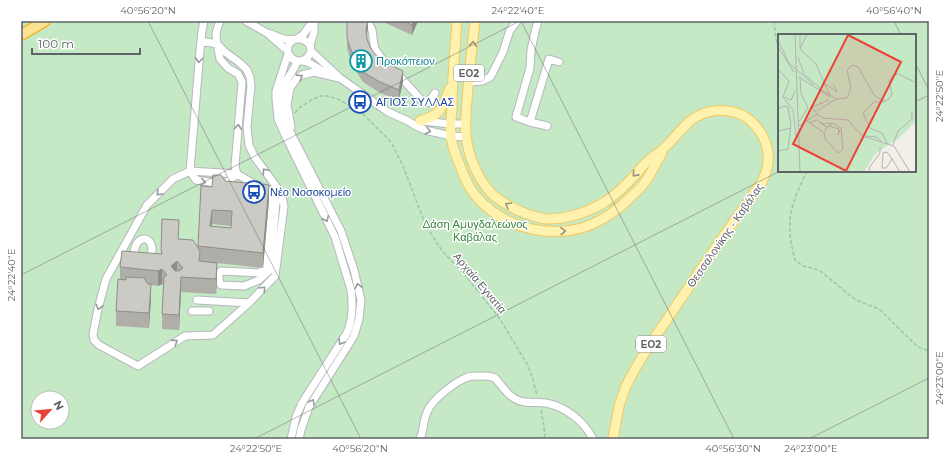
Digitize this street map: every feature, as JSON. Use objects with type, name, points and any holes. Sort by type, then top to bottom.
[{"type":"highway","points":[[21,34],[45,21]]},
{"type":"main road","name":"Θεσσαλονίκης - Καβάλας","points":[[457,21],[451,136],[460,167],[465,178],[475,194],[494,211],[518,225],[539,230],[555,232],[579,229],[591,225],[605,218],[619,208],[645,182],[664,148]]},
{"type":"main road","name":"Θεσσαλονίκης - Καβάλας","points":[[475,21],[468,82],[466,137],[472,161],[482,180],[493,194],[511,207],[523,213],[546,219],[563,218],[593,208],[606,201],[664,148],[689,122],[698,116],[712,111],[728,111],[748,119],[761,132],[768,148],[768,166],[762,182],[649,346],[629,380],[619,406],[613,439]]},
{"type":"main road","points":[[420,121],[429,119],[437,113],[443,104],[453,80]]},
{"type":"street","points":[[204,21],[190,171],[196,180],[228,185],[237,174]]},
{"type":"street","points":[[220,21],[216,34],[220,59],[228,68],[238,74],[242,82],[235,166],[237,174],[251,187],[262,191],[269,197],[271,205],[266,264],[264,269],[259,273],[221,270],[219,274],[219,281],[221,285],[244,286],[259,280],[270,270],[276,202],[271,193],[264,188],[251,187]]},
{"type":"street","points":[[246,21],[267,33],[288,52],[292,59],[316,66],[330,75]]},
{"type":"street","points":[[291,439],[296,417],[302,403],[338,347],[348,329],[352,317],[351,290],[337,242],[278,119],[276,91],[289,44],[303,35],[314,21]]},
{"type":"street","points":[[299,439],[310,407],[354,336],[359,319],[361,300],[354,270],[342,231],[283,118],[283,92],[287,79],[300,61],[308,57],[314,32],[314,21]]},
{"type":"street","points":[[366,21],[372,30],[374,47],[383,60],[406,82],[420,99],[423,102],[429,102],[435,93]]},
{"type":"street","points":[[468,82],[482,81],[490,77],[503,52],[510,30],[517,21]]},
{"type":"street","points":[[538,21],[531,50],[530,68],[516,117],[547,126]]},
{"type":"street","points":[[267,33],[283,38],[299,38],[305,40],[310,48],[340,78],[388,112],[425,130],[451,136],[466,137]]},
{"type":"street","points":[[201,41],[217,44],[240,63],[247,70],[250,77],[251,86],[247,127],[248,145],[254,156],[281,193],[284,206],[275,276],[249,303],[213,335],[185,336],[138,366],[99,345],[94,340],[93,334],[106,279],[147,206],[172,179],[190,171],[237,174]]},
{"type":"street","points":[[530,122],[549,59],[560,62]]},
{"type":"street","points":[[294,139],[287,105],[289,93],[293,83],[297,78],[310,72],[340,78]]},
{"type":"street","points":[[408,121],[466,124]]},
{"type":"street","points":[[120,253],[133,255]]},
{"type":"street","points":[[192,311],[206,311],[201,300],[249,303]]},
{"type":"street","points":[[420,439],[423,432],[426,415],[436,399],[457,383],[467,377],[473,376],[486,376],[494,378],[507,393],[518,400],[525,402],[547,403],[558,406],[572,414],[582,423],[593,439]]},
{"type":"path","points":[[774,21],[778,47]]},
{"type":"path","name":"Αρχαία Εγνατία","points":[[294,114],[298,109],[319,96],[327,96],[338,99],[363,114],[391,142],[426,226],[442,252],[466,276],[500,319],[527,364],[539,402],[545,439]]},
{"type":"path","points":[[807,172],[794,200],[790,222],[795,260],[803,266],[819,270],[856,300],[879,310],[918,347],[929,351]]},
{"type":"green space","name":"Δάση Αμυγδαλεώνος Καβάλας","points":[[21,21],[929,21],[929,439],[21,439]]},
{"type":"building","name":"Προκόπειον","points":[[347,21],[368,21],[366,29],[370,47],[375,54],[390,65],[403,71],[399,90],[380,82],[363,72],[349,45],[347,37]]},
{"type":"building","points":[[404,21],[414,21],[412,25]]},
{"type":"building","points":[[213,175],[221,175],[225,181],[269,185],[263,253],[198,246],[201,186],[212,187]],"holes":[[[212,210],[232,211],[231,228],[210,226]]]},
{"type":"building","points":[[162,219],[179,220],[178,239],[193,240],[200,251],[199,261],[217,263],[216,279],[181,277],[179,315],[162,314],[164,277],[167,275],[162,269],[158,271],[120,267],[122,251],[162,254]],"holes":[[[177,261],[183,268],[179,271],[175,271],[171,266]]]},
{"type":"building","points":[[126,277],[145,278],[148,284],[151,284],[149,313],[116,311],[118,279],[126,280]]},
{"type":"place","name":"Προκόπειον","points":[[361,61]]},
{"type":"place","name":"ΑΓΙΟΣ ΣΥΛΛΑΣ","points":[[360,102]]},
{"type":"place","name":"Νέο Νοσοκομείο","points":[[254,192]]}]
